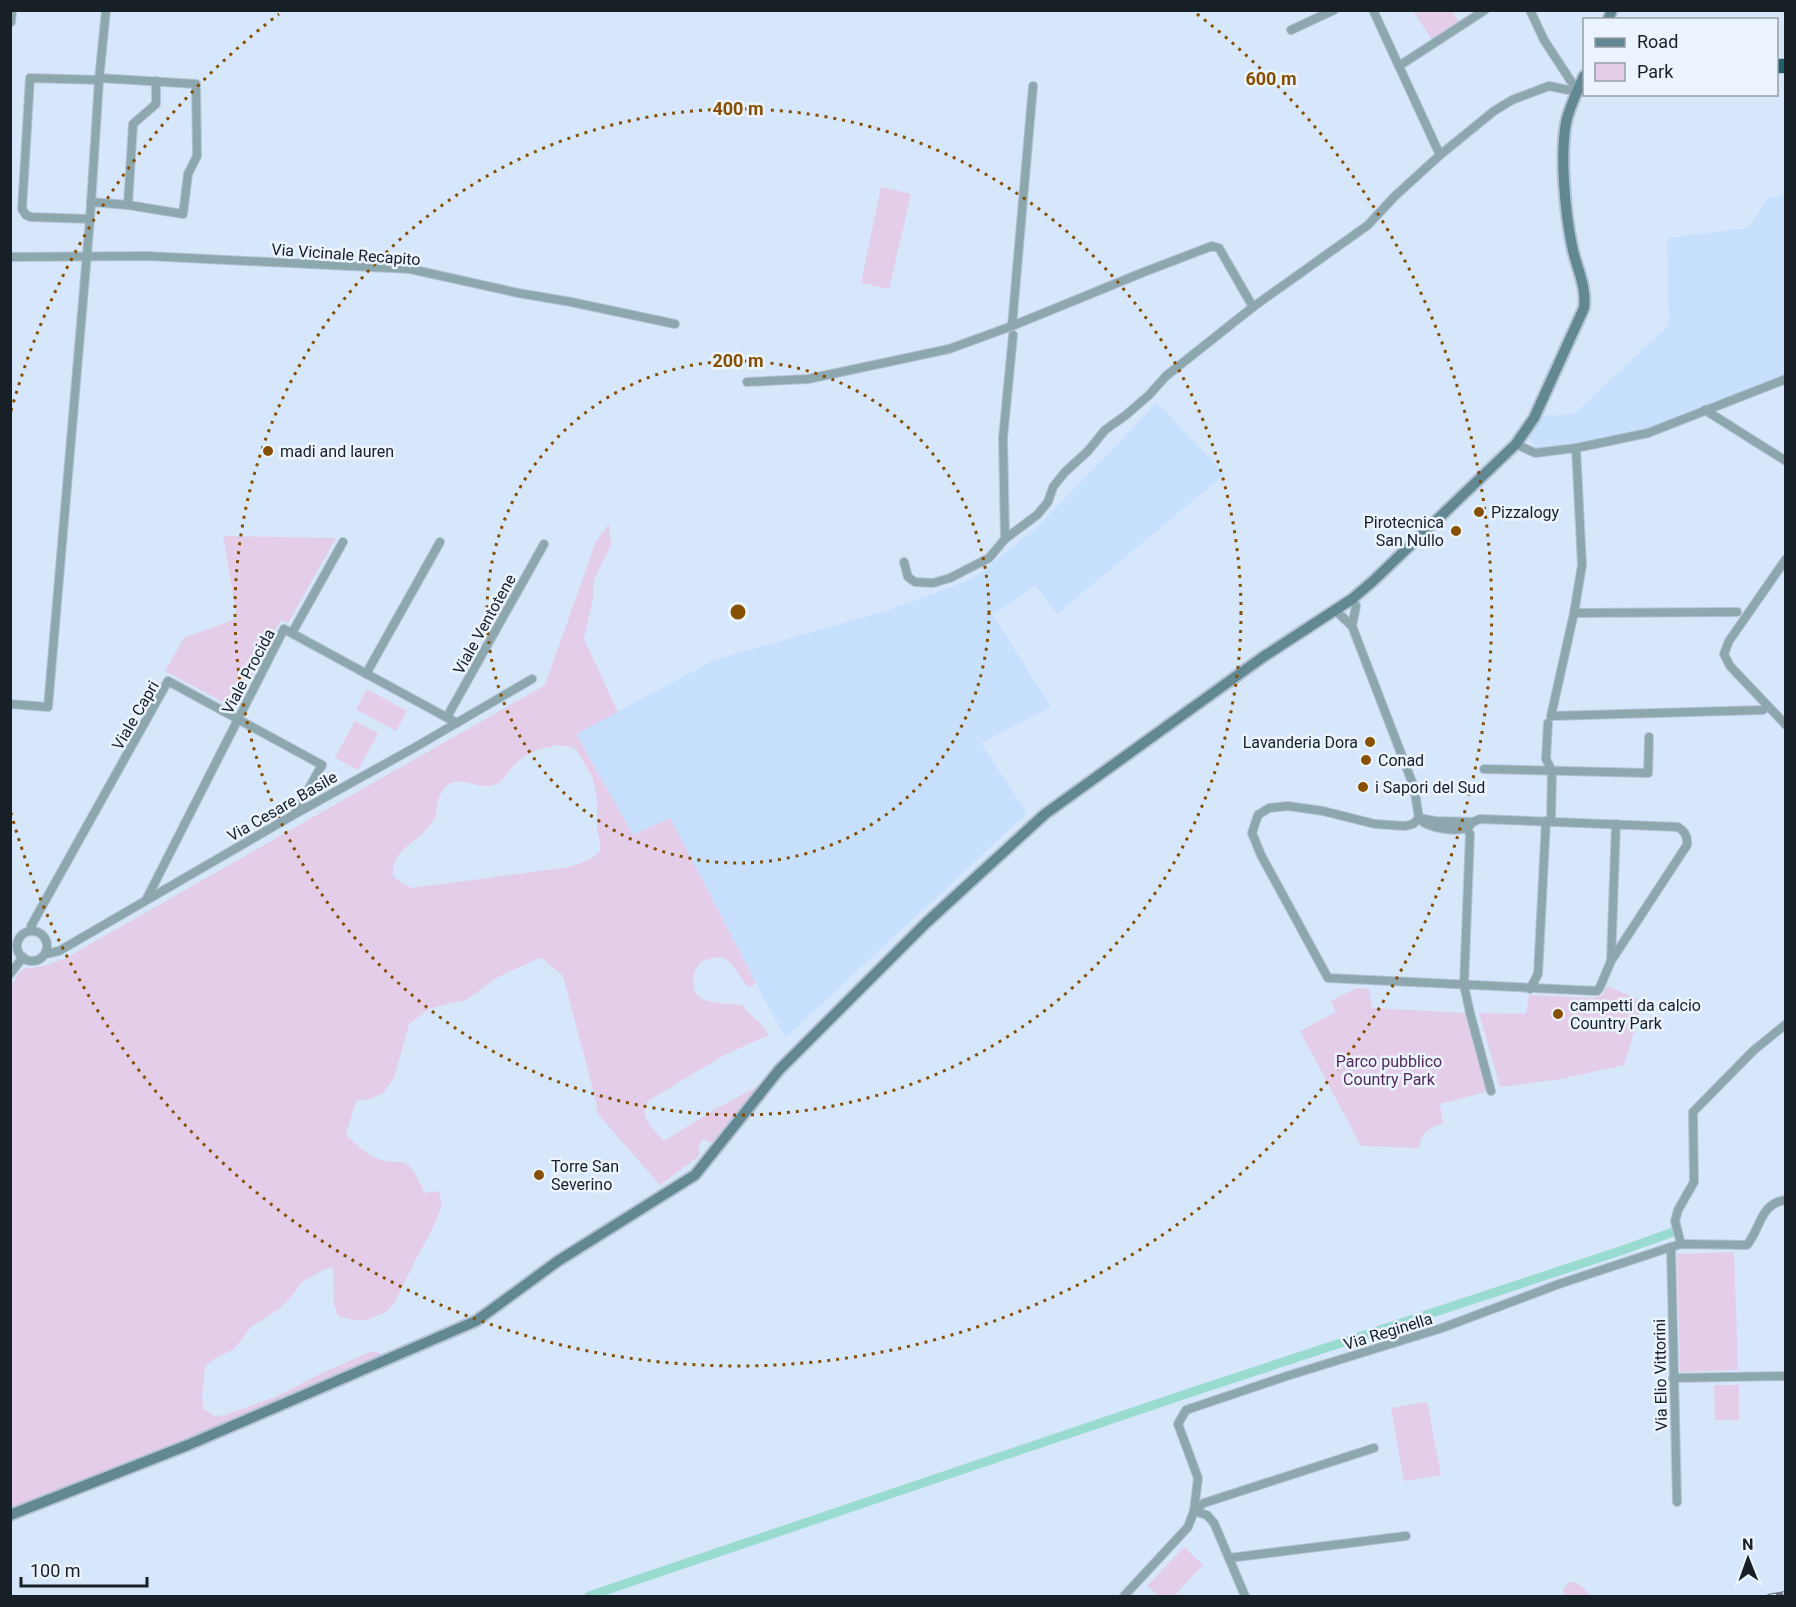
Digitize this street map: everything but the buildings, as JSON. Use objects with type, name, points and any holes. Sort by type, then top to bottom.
[{"type":"street","points":[[11,22],[12,10]]},
{"type":"street","points":[[10,704],[48,707],[92,202],[99,79],[106,10]]},
{"type":"street","points":[[1291,30],[1334,10]]},
{"type":"street","points":[[1373,10],[1440,155]]},
{"type":"street","points":[[1399,66],[1485,10]]},
{"type":"street","points":[[1530,10],[1544,40],[1578,92]]},
{"type":"street","points":[[90,219],[31,217],[26,215],[22,209],[30,78],[196,84],[197,156],[188,174],[183,214],[92,202]]},
{"type":"street","points":[[10,1515],[188,1445],[476,1322],[558,1261],[695,1176],[779,1070],[926,923],[1045,814],[1263,657],[1352,599],[1372,582],[1516,444],[1534,418],[1584,308],[1585,290],[1568,224],[1564,166],[1566,120],[1583,79]]},
{"type":"street","points":[[128,205],[133,124],[156,104],[156,81]]},
{"type":"street","points":[[1005,539],[1003,438],[1033,86]]},
{"type":"street","points":[[904,562],[908,577],[915,582],[933,583],[950,578],[989,558],[1005,539],[1037,515],[1048,502],[1053,487],[1065,472],[1105,430],[1134,408],[1166,376],[1253,307],[1368,225],[1395,196],[1440,155],[1494,111],[1512,100],[1549,86],[1578,92]]},
{"type":"street","points":[[747,382],[808,379],[949,349],[1013,330],[1144,272],[1212,246],[1219,248],[1253,307]]},
{"type":"street","name":"Via Vicinale Recapito","points":[[10,257],[147,256],[410,269],[675,324]]},
{"type":"street","points":[[1516,444],[1535,453],[1576,448],[1648,433],[1785,380]]},
{"type":"street","points":[[1705,410],[1785,460]]},
{"type":"street","points":[[1576,448],[1582,565],[1574,613],[1551,716],[1763,710]]},
{"type":"street","points":[[292,633],[343,542]]},
{"type":"street","points":[[366,674],[440,542]]},
{"type":"street","name":"Viale Ventotene","points":[[447,717],[544,544]]},
{"type":"street","points":[[1785,559],[1729,641],[1724,654],[1730,666],[1785,725]]},
{"type":"street","points":[[1352,599],[1356,606],[1352,626]]},
{"type":"street","points":[[1335,610],[1352,626],[1414,787],[1419,818]]},
{"type":"street","points":[[1574,613],[1737,612]]},
{"type":"street","name":"Viale Procida","points":[[146,900],[284,629],[458,723]]},
{"type":"street","name":"Via Cesare Basile","points":[[45,954],[59,951],[532,679]]},
{"type":"street","name":"Viale Capri","points":[[32,931],[32,926],[168,681],[322,765],[295,814]]},
{"type":"street","points":[[1530,989],[1538,974],[1549,821],[1552,771],[1546,759],[1548,723]]},
{"type":"street","points":[[1484,769],[1647,773],[1649,737]]},
{"type":"street","points":[[1288,806],[1323,811],[1375,824],[1405,826],[1413,824],[1419,818],[1470,825],[1480,819],[1678,826],[1688,840],[1611,961],[1597,991],[1328,978],[1261,855],[1252,833],[1258,815],[1269,808],[1288,806]]},
{"type":"street","points":[[1611,961],[1616,824]]},
{"type":"street","points":[[1470,825],[1464,985],[1491,1091]]},
{"type":"street","points":[[32,931],[40,933],[46,940],[45,954],[33,961],[23,957],[18,950],[18,941],[23,934],[32,931]]},
{"type":"street","points":[[10,974],[23,957]]},
{"type":"street","points":[[1680,1241],[1675,1221],[1678,1210],[1694,1182],[1694,1112],[1753,1051],[1785,1024]]},
{"type":"street","name":"Via Reginella","points":[[1124,1596],[1188,1527],[1194,1511],[1198,1478],[1178,1424],[1186,1410],[1442,1328],[1559,1284],[1671,1247],[1680,1241],[1747,1245],[1766,1210],[1772,1203],[1785,1200]]},
{"type":"street","name":"Via Elio Vittorini","points":[[1671,1247],[1677,1502]]},
{"type":"street","points":[[1673,1378],[1785,1376]]},
{"type":"street","points":[[1194,1511],[1204,1503],[1374,1449]]},
{"type":"street","points":[[1194,1511],[1207,1515],[1214,1523],[1245,1596]]},
{"type":"street","points":[[1228,1558],[1406,1536]]},
{"type":"shaded area","points":[[1785,193],[1785,377],[1648,430],[1577,446],[1536,451],[1529,438],[1543,416],[1574,414],[1669,325],[1667,238],[1748,228],[1767,200]]},
{"type":"shaded area","points":[[1157,403],[1225,474],[1057,614],[1035,585],[993,615],[1051,707],[981,743],[1027,813],[785,1038],[670,819],[633,835],[576,734],[714,660],[889,610],[972,579],[1035,529]]},
{"type":"green space","points":[[1413,11],[1451,11],[1459,22],[1432,39]]},
{"type":"green space","points":[[881,187],[911,194],[889,289],[861,283]]},
{"type":"green space","points":[[609,524],[611,544],[594,580],[593,598],[584,639],[618,712],[576,734],[633,835],[670,818],[756,983],[750,987],[747,986],[730,962],[721,957],[712,958],[701,962],[695,972],[693,982],[697,995],[711,1002],[743,1005],[769,1035],[724,1055],[648,1101],[644,1112],[648,1122],[664,1141],[760,1085],[712,1143],[703,1139],[698,1147],[699,1156],[660,1185],[597,1113],[596,1101],[563,976],[542,958],[496,978],[465,1001],[429,1009],[409,1024],[394,1078],[382,1094],[356,1101],[346,1135],[373,1157],[408,1165],[425,1193],[439,1191],[442,1206],[395,1302],[385,1313],[365,1320],[338,1316],[334,1305],[333,1268],[323,1270],[301,1283],[279,1309],[251,1327],[234,1349],[214,1359],[205,1367],[202,1398],[204,1409],[214,1416],[225,1415],[277,1396],[372,1351],[388,1356],[248,1417],[107,1474],[11,1507],[10,989],[18,974],[23,969],[44,966],[64,959],[545,685],[596,541]],"holes":[[[558,745],[572,747],[592,776],[597,798],[600,851],[591,859],[570,867],[412,888],[393,876],[396,859],[429,826],[435,816],[439,797],[448,785],[459,781],[481,786],[497,784],[516,763],[531,753]]]},
{"type":"green space","points":[[223,536],[336,538],[288,623],[281,620],[234,708],[165,671],[184,638],[237,618]]},
{"type":"green space","points":[[367,689],[407,711],[396,731],[356,709]]},
{"type":"green space","points":[[355,721],[378,733],[358,770],[335,758]]},
{"type":"green space","name":"Parco pubblico Country Park","points":[[1608,986],[1643,1002],[1624,1065],[1561,1079],[1500,1087],[1479,1013],[1526,1014],[1529,995],[1594,998],[1602,995]]},
{"type":"green space","name":"Parco pubblico Country Park","points":[[1356,988],[1369,989],[1372,1008],[1465,1013],[1489,1091],[1440,1104],[1443,1123],[1426,1131],[1419,1148],[1361,1146],[1300,1031],[1336,1012],[1331,1001]]},
{"type":"green space","points":[[1734,1252],[1738,1370],[1680,1372],[1677,1254]]},
{"type":"green space","points":[[1714,1385],[1739,1385],[1739,1420],[1715,1420]]},
{"type":"green space","points":[[1427,1402],[1441,1475],[1404,1481],[1391,1408]]},
{"type":"green space","points":[[1184,1547],[1203,1565],[1174,1596],[1159,1596],[1147,1586]]},
{"type":"green space","points":[[1569,1582],[1579,1584],[1591,1596],[1565,1596],[1563,1590]]},
{"type":"waterway","points":[[589,1596],[1673,1232]]},
{"type":"railway","points":[[1769,1596],[1786,1593]]},
{"type":"place","name":"madi and lauren","points":[[268,451]]},
{"type":"place","name":"Pizzalogy","points":[[1479,512]]},
{"type":"place","name":"Pirotecnica San Nullo","points":[[1456,531]]},
{"type":"place","name":"Lavanderia Dora","points":[[1370,742]]},
{"type":"place","name":"Conad","points":[[1366,760]]},
{"type":"place","name":"i Sapori del Sud","points":[[1363,787]]},
{"type":"place","name":"campetti da calcio Country Park","points":[[1558,1014]]},
{"type":"place","name":"Torre San Severino","points":[[539,1175]]}]
